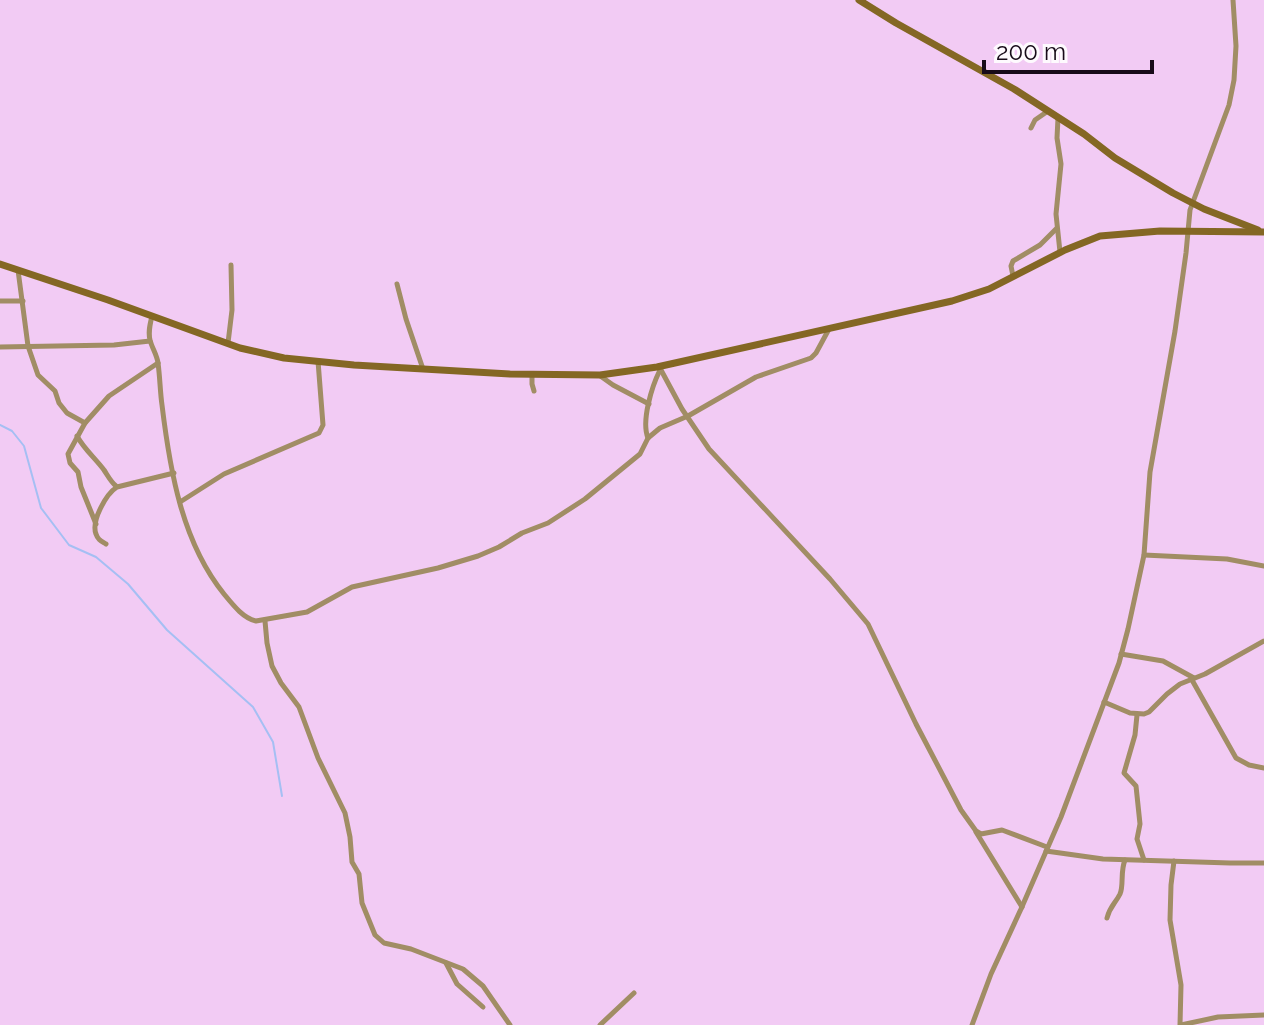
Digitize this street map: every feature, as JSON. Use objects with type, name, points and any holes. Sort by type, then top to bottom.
[{"type":"street","points":[[859,0],[1059,117],[1115,158],[1191,203],[1262,232]]},
{"type":"street","points":[[972,1025],[1046,849],[1121,654],[1144,555],[1150,472],[1175,331],[1191,203],[1232,91],[1236,54],[1233,0]]},
{"type":"street","points":[[1031,128],[1035,120],[1049,111]]},
{"type":"street","points":[[1059,117],[1056,126],[1061,164],[1056,214],[1060,252]]},
{"type":"street","points":[[1013,276],[1013,261],[1040,245],[1057,228]]},
{"type":"street","points":[[0,264],[228,343],[284,358],[423,369],[598,375],[660,368],[978,294],[1060,252],[1100,236],[1133,232],[1262,232]]},
{"type":"street","points":[[228,343],[232,310],[231,265]]},
{"type":"street","points":[[18,270],[28,346],[38,375],[55,391],[67,413],[85,423]]},
{"type":"street","points":[[397,284],[423,369]]},
{"type":"street","points":[[0,301],[23,301]]},
{"type":"street","points":[[152,316],[150,341],[158,363],[174,473],[190,536],[227,598],[250,620],[265,621],[307,612],[352,587],[478,556],[548,523],[585,499],[640,454],[648,438],[660,428],[688,416],[756,377],[811,358],[829,329]]},
{"type":"street","points":[[0,347],[114,345],[150,341]]},
{"type":"street","points":[[180,502],[224,474],[319,433],[323,425],[318,361]]},
{"type":"street","points":[[106,544],[96,534],[96,524],[78,472],[68,459],[68,454],[85,423],[109,396],[158,363]]},
{"type":"street","points":[[648,438],[644,426],[660,368]]},
{"type":"street","points":[[660,368],[718,460],[868,624],[961,810],[1022,907]]},
{"type":"street","points":[[532,374],[534,391]]},
{"type":"street","points":[[598,375],[649,404]]},
{"type":"street","points":[[77,436],[117,487]]},
{"type":"street","points":[[96,524],[109,494],[117,487],[174,473]]},
{"type":"street","points":[[1144,555],[1227,559],[1264,566]]},
{"type":"street","points":[[265,621],[272,666],[299,707],[318,758],[345,813],[352,862],[359,874],[362,903],[375,935],[384,943],[411,949],[463,969],[494,1000],[510,1025]]},
{"type":"street","points":[[1104,702],[1137,715],[1149,712],[1185,681],[1264,641]]},
{"type":"street","points":[[1121,654],[1163,661],[1193,679],[1236,758],[1264,768]]},
{"type":"street","points":[[1137,715],[1135,735],[1124,773],[1136,786],[1140,821],[1137,839],[1144,860]]},
{"type":"street","points":[[976,831],[981,834],[1002,830],[1046,849],[1103,859],[1264,863]]},
{"type":"street","points":[[1107,918],[1122,888],[1121,870],[1125,860]]},
{"type":"street","points":[[1174,861],[1170,920],[1181,985],[1181,1025],[1218,1017],[1264,1015]]},
{"type":"street","points":[[446,963],[457,984],[483,1007]]},
{"type":"street","points":[[600,1025],[634,993]]},
{"type":"waterway","points":[[0,425],[12,431],[24,446],[41,508],[69,545],[96,557],[128,584],[167,630],[253,707],[273,742],[282,796]]}]
